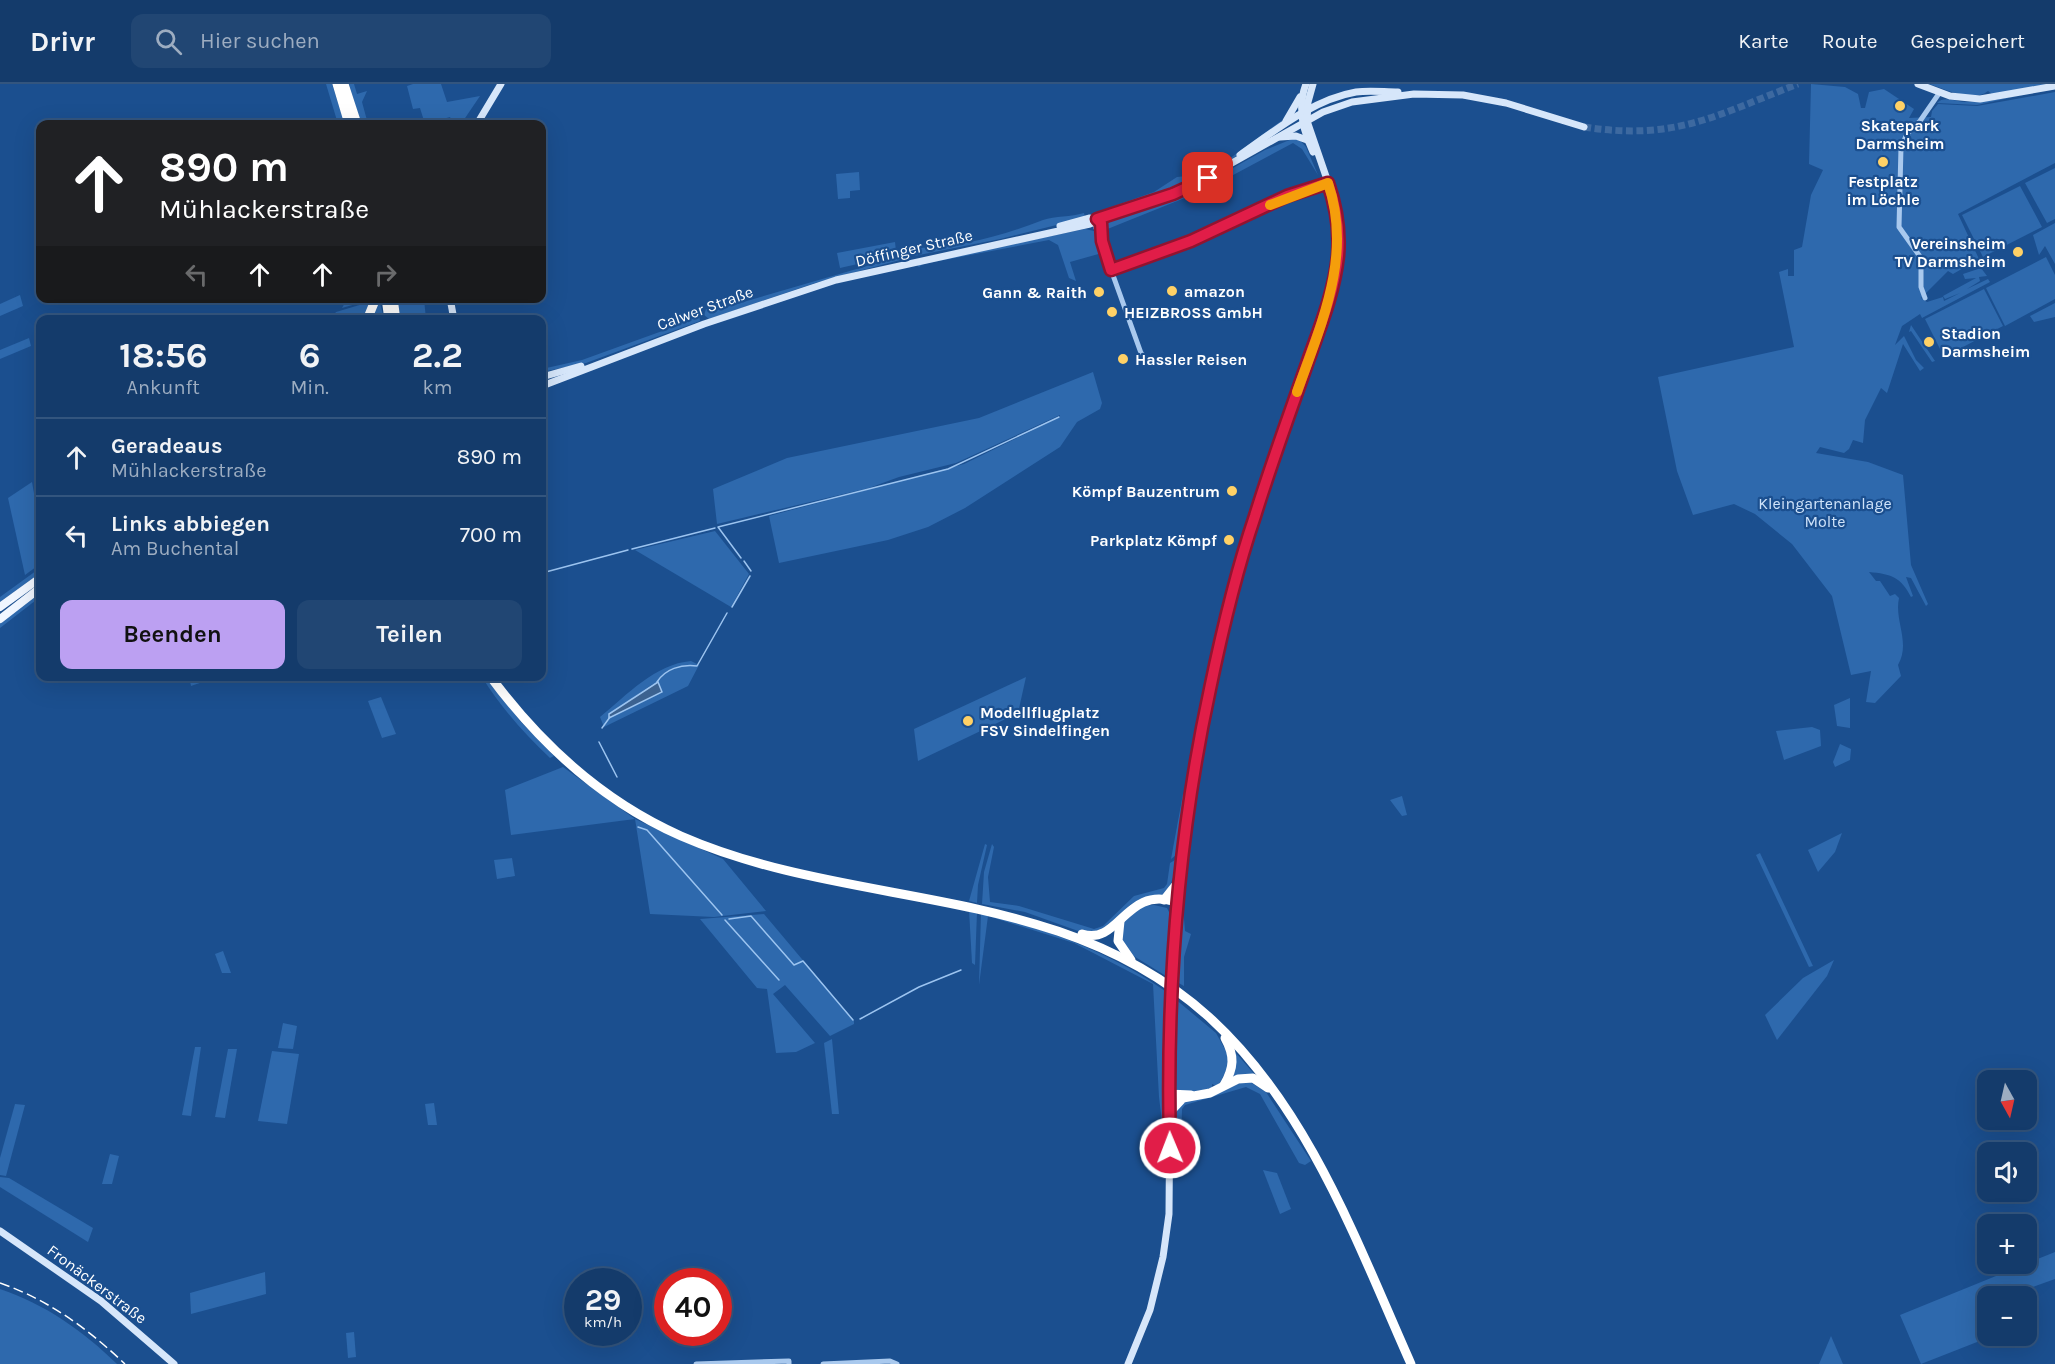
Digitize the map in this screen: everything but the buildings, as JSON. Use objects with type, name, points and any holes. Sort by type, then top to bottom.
[{"type":"highway","points":[[337,84],[348,120]]},
{"type":"highway","points":[[344,84],[356,120]]},
{"type":"highway","points":[[495,681],[540,738],[584,778],[630,810],[686,838],[778,868],[976,907],[1065,932],[1099,936],[1135,906],[1160,901],[1176,905]]},
{"type":"highway","points":[[1160,901],[1179,881]]},
{"type":"highway","points":[[1120,919],[1118,941],[1134,964]]},
{"type":"highway","points":[[1065,932],[1134,964],[1180,994],[1222,1030],[1275,1093],[1327,1181],[1412,1364]]},
{"type":"highway","points":[[1222,1030],[1231,1048],[1233,1061],[1224,1085]]},
{"type":"highway","points":[[1168,1096],[1207,1094],[1238,1079],[1253,1078],[1275,1093]]},
{"type":"highway","points":[[1168,1096],[1183,1098],[1193,1095]]},
{"type":"highway","points":[[1170,1113],[1183,1098]]},
{"type":"main road","points":[[479,120],[501,84]]},
{"type":"main road","points":[[1918,84],[1958,98],[1980,99],[2055,86]]},
{"type":"main road","points":[[1308,87],[1317,100],[1334,98]]},
{"type":"main road","points":[[1128,1364],[1150,1310],[1163,1257],[1169,1206],[1170,1113],[1168,1096],[1171,969],[1176,905],[1197,753],[1231,599],[1254,518],[1329,303],[1339,243],[1328,183],[1310,141],[1305,117],[1308,87]]},
{"type":"main road","points":[[1281,127],[1296,108],[1308,87]]},
{"type":"main road","name":"Döffinger Straße","points":[[820,284],[911,261],[1078,227],[1173,194],[1233,164],[1278,138],[1334,98],[1366,92],[1414,94]]},
{"type":"main road","points":[[1305,117],[1355,101],[1414,94],[1453,94],[1485,98],[1584,127]]},
{"type":"main road","points":[[1310,141],[1319,114]]},
{"type":"main road","name":"Döffinger Straße","points":[[1233,164],[1238,157],[1281,127],[1305,117]]},
{"type":"main road","points":[[1278,138],[1296,136],[1310,141]]},
{"type":"main road","name":"Calwer Straße","points":[[546,384],[601,362],[820,284]]},
{"type":"main road","name":"Calwer Straße","points":[[546,376],[601,362]]},
{"type":"main road","points":[[0,608],[36,581]]},
{"type":"main road","points":[[0,619],[36,591]]},
{"type":"main road","name":"Fronäckerstraße","points":[[0,1231],[101,1301],[174,1364]]},
{"type":"street","points":[[1925,298],[1921,287],[1922,258],[1903,234],[1898,219],[1901,191],[1901,147],[1907,134],[1932,104],[1936,91]]},
{"type":"street","points":[[1111,270],[1191,241],[1287,196],[1328,183]]},
{"type":"street","points":[[1097,219],[1096,228],[1141,353],[1149,362]]},
{"type":"street","points":[[696,1364],[789,1361],[789,1364]]},
{"type":"street","points":[[824,1364],[890,1361],[897,1364]]},
{"type":"green space","points":[[326,84],[332,84],[344,120],[337,120]]},
{"type":"green space","points":[[349,84],[354,84],[357,94],[367,91],[362,102],[367,120],[360,120]]},
{"type":"green space","points":[[441,84],[447,102],[480,96],[464,120],[451,120],[450,117],[424,120],[420,108],[413,109],[407,86]]},
{"type":"green space","name":"Kleingartenanlage Molte","points":[[1811,84],[1845,87],[1858,94],[1861,108],[1865,108],[1869,92],[1884,89],[1914,109],[1909,118],[1931,117],[1932,111],[1938,104],[1977,106],[2055,92],[2055,163],[1958,214],[1979,259],[1953,274],[1948,271],[1921,298],[1927,302],[1943,297],[1944,301],[1960,293],[1945,299],[1943,296],[1976,278],[1965,279],[1963,274],[1981,268],[1987,276],[1979,277],[1980,281],[1967,289],[1988,279],[1990,282],[1922,318],[1920,314],[1902,326],[1895,345],[1904,336],[1916,360],[1924,368],[1920,371],[1903,344],[1887,393],[1881,388],[1865,420],[1863,443],[1853,440],[1849,449],[1844,453],[1820,447],[1816,453],[1868,462],[1903,475],[1911,565],[1928,604],[1926,606],[1911,578],[1906,577],[1913,596],[1911,597],[1903,585],[1894,578],[1869,572],[1876,581],[1880,581],[1890,596],[1895,594],[1899,598],[1898,607],[1903,640],[1902,656],[1898,665],[1901,676],[1875,703],[1866,702],[1871,671],[1851,675],[1832,596],[1792,544],[1755,514],[1734,504],[1693,515],[1677,471],[1658,377],[1794,347],[1779,272],[1788,269],[1788,276],[1794,276],[1794,250],[1802,247],[1811,195],[1823,170],[1809,164]]},
{"type":"green space","points":[[1929,84],[2050,84],[1992,94],[1988,91],[1975,96],[1959,94]]},
{"type":"green space","points":[[2055,88],[1977,105],[1937,103],[1943,99],[1967,102],[1989,101]]},
{"type":"green space","points":[[1288,116],[1259,140],[1214,170],[1166,192],[1100,214],[1097,212],[1154,192],[1177,177],[1196,175],[1218,167]]},
{"type":"green space","points":[[1297,137],[1306,147],[1318,175],[1302,149],[1293,143],[1207,189],[1105,230],[1107,223],[1199,187],[1265,150]]},
{"type":"green space","points":[[2055,168],[2055,219],[2047,223],[2025,183]]},
{"type":"green space","points":[[859,172],[860,190],[850,191],[850,198],[838,199],[836,174]]},
{"type":"green space","points":[[2020,186],[2042,227],[1983,257],[1962,215]]},
{"type":"green space","points":[[1084,213],[1085,218],[1000,239],[914,256],[910,253],[912,248],[962,244],[1048,219]]},
{"type":"green space","points":[[2055,223],[2055,264],[2045,246],[2039,255],[2033,235]]},
{"type":"green space","points":[[1085,229],[1094,231],[1102,253],[1070,262],[1076,281],[1069,278],[1058,245],[1049,240],[923,264],[919,267],[916,264]]},
{"type":"green space","points":[[895,242],[896,251],[884,258],[840,268],[837,253]]},
{"type":"green space","points":[[903,250],[907,255],[900,260],[815,283],[709,319],[704,315],[706,309],[723,308],[884,261]]},
{"type":"green space","points":[[2046,257],[2055,275],[2055,299],[2005,326],[1986,288]]},
{"type":"green space","points":[[1984,289],[2003,326],[1944,357],[1925,319]]},
{"type":"green space","points":[[20,295],[23,306],[0,316],[0,304]]},
{"type":"green space","points":[[345,303],[359,303],[342,308]]},
{"type":"green space","points":[[372,303],[366,315],[334,315],[336,312]]},
{"type":"green space","points":[[377,303],[380,303],[383,315],[372,315]]},
{"type":"green space","points":[[398,303],[424,303],[426,315],[400,315]]},
{"type":"green space","points":[[2055,303],[2055,317],[2034,322],[2030,316]]},
{"type":"green space","points":[[699,314],[700,321],[586,363],[546,371],[546,368],[582,360],[665,330]]},
{"type":"green space","points":[[1911,325],[1935,361],[1932,362],[1911,331],[1909,332]]},
{"type":"green space","points":[[29,338],[31,346],[0,359],[0,350]]},
{"type":"green space","points":[[1093,372],[1102,403],[1100,409],[1077,422],[1060,447],[965,508],[928,527],[888,540],[779,563],[769,516],[964,464],[1060,415],[956,463],[899,477],[869,488],[717,524],[713,489],[787,458],[979,418]]},
{"type":"green space","points":[[32,482],[36,505],[36,567],[25,575],[8,498]]},
{"type":"green space","points":[[715,531],[749,574],[731,607],[635,550]]},
{"type":"green space","points":[[36,571],[36,576],[0,602],[0,597]]},
{"type":"green space","points":[[36,594],[36,600],[0,628],[0,622]]},
{"type":"green space","points":[[691,661],[699,665],[688,686],[604,727],[600,717],[631,690],[654,674],[678,663]],"holes":[[[653,684],[662,692],[609,717],[609,714]]]},
{"type":"green space","name":"Modellflugplatz FSV Sindelfingen","points":[[1026,677],[1018,713],[918,761],[914,729]]},
{"type":"green space","points":[[190,681],[205,681],[191,686]]},
{"type":"green space","points":[[485,681],[489,681],[521,722],[554,756],[550,758],[497,699]]},
{"type":"green space","points":[[381,697],[396,734],[382,738],[368,701]]},
{"type":"green space","points":[[1850,698],[1850,728],[1837,726],[1834,705]]},
{"type":"green space","points":[[1812,727],[1820,730],[1821,746],[1784,760],[1776,731]]},
{"type":"green space","points":[[1840,744],[1851,749],[1850,760],[1835,767],[1833,762]]},
{"type":"green space","points":[[563,767],[635,819],[511,835],[505,790]]},
{"type":"green space","points":[[1183,794],[1188,796],[1180,852],[1171,859]]},
{"type":"green space","points":[[1402,796],[1407,815],[1402,816],[1390,800]]},
{"type":"green space","points":[[1193,802],[1195,803],[1183,907],[1185,931],[1191,934],[1184,957],[1184,986],[1175,981],[1182,891]]},
{"type":"green space","points":[[635,819],[723,859],[766,911],[714,917],[650,914]]},
{"type":"green space","points":[[1842,833],[1835,852],[1818,872],[1808,850]]},
{"type":"green space","points":[[985,844],[987,845],[978,885],[977,903],[969,901]]},
{"type":"green space","points":[[992,844],[994,847],[988,877],[990,902],[1019,906],[1094,929],[1103,926],[1134,896],[1164,888],[1167,884],[1170,863],[1175,860],[1179,861],[1167,894],[1131,904],[1107,930],[1081,932],[1025,912],[982,904],[984,872]]},
{"type":"green space","points":[[1760,853],[1813,966],[1809,967],[1756,855]]},
{"type":"green space","points":[[512,858],[515,876],[497,879],[494,860]]},
{"type":"green space","points":[[1154,905],[1167,908],[1171,916],[1166,976],[1132,955],[1121,944],[1124,918],[1141,906]]},
{"type":"green space","points":[[969,910],[977,912],[975,965],[972,963]]},
{"type":"green space","points":[[981,912],[1077,943],[1122,964],[1165,991],[1164,1098],[1168,1147],[1165,1147],[1159,1097],[1153,984],[1074,943],[988,916],[979,985]]},
{"type":"green space","points":[[764,914],[854,1021],[854,1024],[830,1036],[785,985],[773,994],[815,1043],[796,1052],[776,1053],[767,989],[757,988],[700,919]]},
{"type":"green space","points":[[223,951],[231,973],[222,973],[215,954]]},
{"type":"green space","points":[[1834,960],[1827,976],[1777,1040],[1765,1015],[1803,978]]},
{"type":"green space","points":[[1174,998],[1216,1033],[1231,1060],[1220,1083],[1216,1086],[1212,1084],[1212,1088],[1187,1092],[1174,1088]]},
{"type":"green space","points":[[283,1023],[297,1026],[293,1049],[278,1048]]},
{"type":"green space","points":[[832,1039],[839,1114],[832,1114],[824,1043]]},
{"type":"green space","points":[[195,1047],[201,1047],[191,1116],[182,1115]]},
{"type":"green space","points":[[228,1049],[237,1049],[225,1118],[215,1117]]},
{"type":"green space","points":[[272,1051],[299,1054],[287,1124],[258,1121]]},
{"type":"green space","points":[[1235,1052],[1256,1076],[1233,1079]]},
{"type":"green space","points":[[1247,1080],[1266,1092],[1311,1161],[1305,1165],[1299,1163],[1260,1094],[1246,1087],[1185,1105],[1182,1109],[1181,1147],[1178,1146],[1177,1133],[1176,1147],[1173,1147],[1175,1113],[1179,1104]]},
{"type":"green space","points":[[434,1103],[437,1125],[428,1125],[425,1104]]},
{"type":"green space","points":[[15,1104],[25,1105],[6,1176],[0,1175],[0,1158]]},
{"type":"green space","points":[[110,1154],[119,1156],[112,1184],[102,1184]]},
{"type":"green space","points":[[1263,1170],[1277,1173],[1291,1209],[1280,1214]]},
{"type":"green space","points":[[0,1177],[9,1178],[93,1228],[88,1242],[0,1187]]},
{"type":"green space","points":[[2055,1252],[2055,1279],[2036,1286],[1977,1286],[1977,1342],[1921,1364],[1900,1315],[2001,1274],[2037,1274],[2037,1259]]},
{"type":"green space","points":[[265,1272],[266,1294],[191,1314],[190,1293]]},
{"type":"green space","points":[[0,1289],[32,1302],[63,1320],[91,1340],[117,1364],[0,1364]]},
{"type":"green space","points":[[354,1332],[356,1357],[348,1358],[346,1333]]},
{"type":"green space","points":[[1831,1336],[1843,1364],[1819,1364]]},
{"type":"shaded area","points":[[658,682],[662,692],[609,718],[609,714]]},
{"type":"waterway","points":[[741,558],[718,527],[948,469],[1059,417]]},
{"type":"waterway","points":[[632,549],[715,528]]},
{"type":"waterway","points":[[546,572],[628,550]]},
{"type":"waterway","points":[[744,561],[751,571]]},
{"type":"waterway","points":[[732,607],[750,576]]},
{"type":"waterway","points":[[657,682],[660,677],[674,668],[697,666],[727,613]]},
{"type":"waterway","points":[[602,728],[610,717]]},
{"type":"waterway","points":[[599,742],[617,777]]},
{"type":"waterway","points":[[638,827],[647,830],[722,915]]},
{"type":"waterway","points":[[729,919],[751,916],[794,965],[803,961],[853,1020]]},
{"type":"waterway","points":[[725,920],[779,980]]},
{"type":"waterway","points":[[860,1019],[919,987],[961,970]]},
{"type":"tunnel","points":[[1584,127],[1645,131],[1671,128],[1719,115],[1798,84]]},
{"type":"railway","points":[[0,1283],[35,1298],[67,1317],[125,1364]]},
{"type":"slow traffic","points":[[1270,205],[1287,196],[1328,183],[1336,214],[1338,259],[1329,303],[1297,392]]},
{"type":"place","name":"Skatepark Darmsheim","points":[[1900,106]]},
{"type":"place","name":"Festplatz im Löchle","points":[[1883,162]]},
{"type":"place","name":"Vereinsheim TV Darmsheim","points":[[2018,252]]},
{"type":"place","name":"amazon","points":[[1172,291]]},
{"type":"place","name":"Gann & Raith","points":[[1099,292]]},
{"type":"place","name":"HEIZBROSS GmbH","points":[[1112,312]]},
{"type":"place","name":"Stadion Darmsheim","points":[[1929,342]]},
{"type":"place","name":"Hassler Reisen","points":[[1123,359]]},
{"type":"place","name":"Kömpf Bauzentrum","points":[[1232,491]]},
{"type":"place","name":"Parkplatz Kömpf","points":[[1229,540]]},
{"type":"place","name":"Modellflugplatz FSV Sindelfingen","points":[[968,721]]},
{"type":"route","points":[[1170,1148],[1168,1055],[1171,969],[1179,881],[1197,753],[1210,688],[1242,558],[1329,303],[1339,243],[1336,214],[1328,183],[1287,196],[1191,241],[1111,270],[1102,241],[1101,223],[1097,219],[1173,194],[1208,178]]}]
